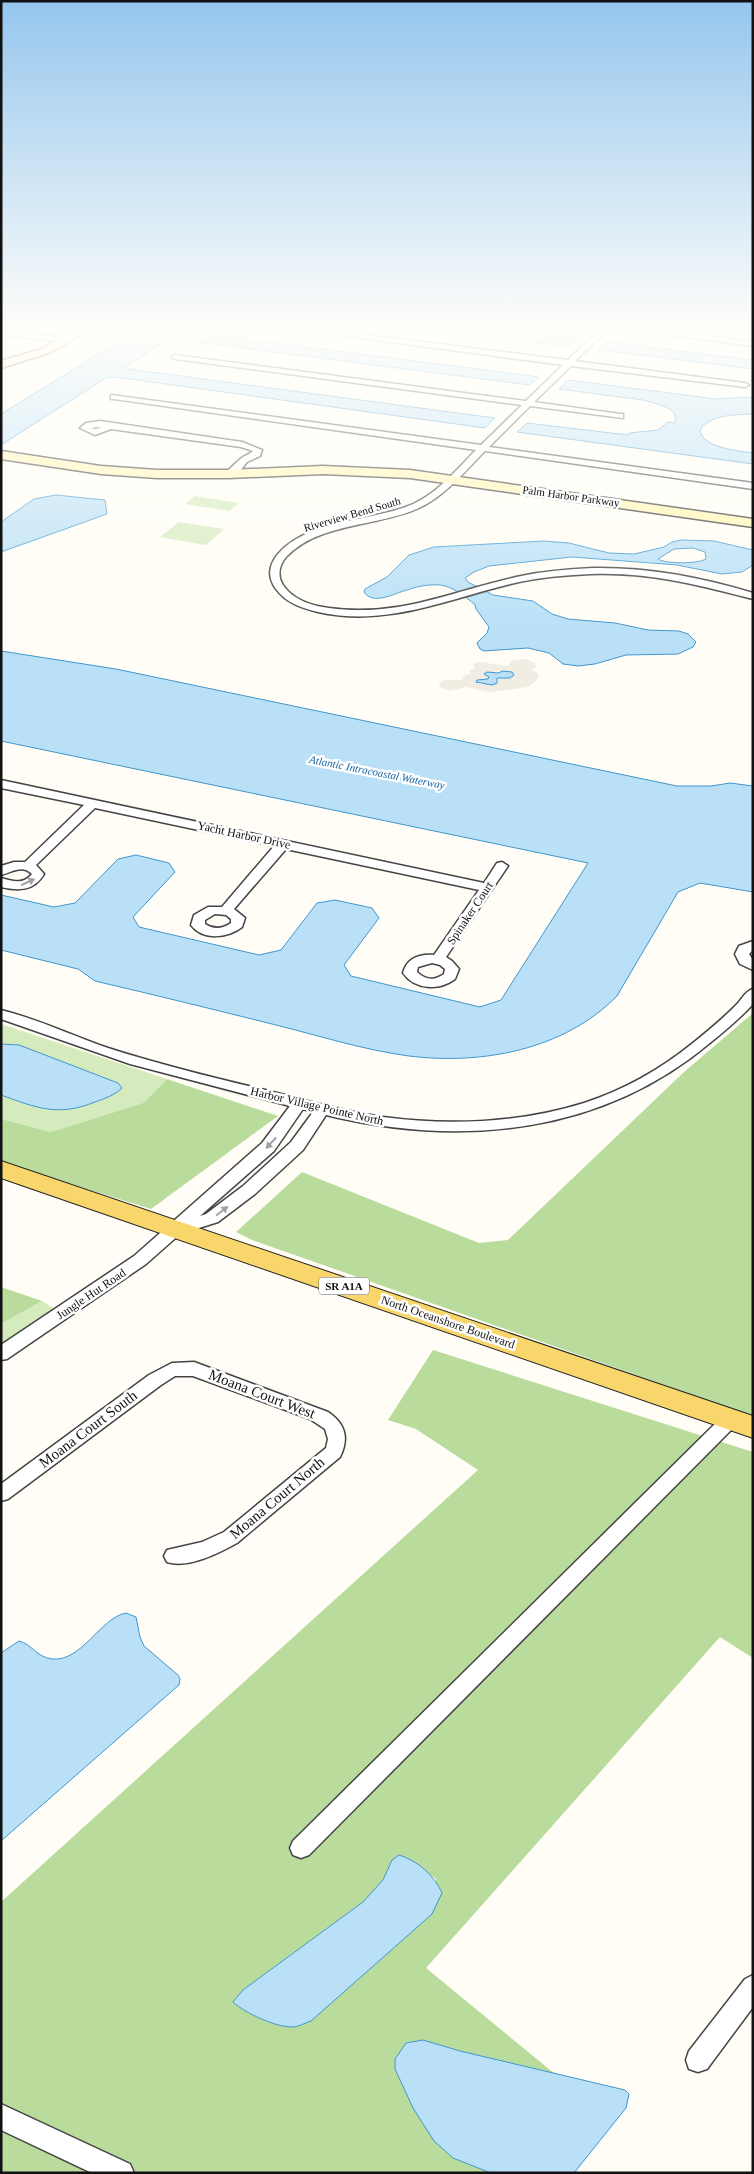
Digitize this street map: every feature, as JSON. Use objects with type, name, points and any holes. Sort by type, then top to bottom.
[{"type":"main road","name":"North Oceanshore Boulevard","points":[[1,1169],[742,1423]]},
{"type":"street","points":[[132,429],[242,445],[258,450],[257,454],[244,460],[230,474]]},
{"type":"street","points":[[344,429],[753,486]]},
{"type":"street","name":"Riverview Bend South","points":[[503,429],[434,496],[415,508],[333,530],[298,544],[280,558],[274,573],[279,587],[293,599],[309,606],[336,612],[370,615],[414,610],[497,585],[555,574],[620,572],[684,578],[753,596]]},
{"type":"street","name":"Palm Harbor Parkway","points":[[1,455],[129,472],[230,474],[350,470],[452,479],[753,523]]},
{"type":"street","name":"Yacht Harbor Drive","points":[[1,784],[487,888]]},
{"type":"street","points":[[28,866],[93,803]]},
{"type":"street","points":[[226,910],[284,844]]},
{"type":"street","points":[[1,871],[15,865],[28,866],[38,872],[32,882],[15,886],[1,882]]},
{"type":"street","name":"Spinaker Court","points":[[438,959],[502,866]]},
{"type":"street","points":[[753,945],[744,949],[742,954],[745,961],[753,966]]},
{"type":"street","name":"Harbor Village Pointe North","points":[[1,1014],[137,1062],[383,1122],[444,1126],[523,1121],[590,1106],[624,1094],[664,1072],[681,1060],[742,1006],[753,992]]},
{"type":"street","points":[[177,1229],[193,1211],[275,1139],[300,1103]]},
{"type":"street","points":[[177,1229],[212,1218],[249,1190],[294,1149],[324,1109]]},
{"type":"street","name":"Jungle Hut Road","points":[[1,1354],[140,1260],[177,1229]]},
{"type":"street","name":"Moana Court West","points":[[178,1369],[200,1370],[316,1414],[330,1423],[337,1434]]},
{"type":"street","name":"Moana Court South","points":[[1,1494],[155,1380],[178,1369]]},
{"type":"street","points":[[301,1848],[742,1423]]},
{"type":"street","name":"Moana Court North","points":[[174,1556],[206,1550],[229,1539],[328,1457],[336,1446],[337,1434]]},
{"type":"street","points":[[698,2060],[753,1987]]},
{"type":"street","points":[[1,2117],[121,2173]]},
{"type":"green space","points":[[195,496],[239,503],[229,511],[185,504]]},
{"type":"green space","points":[[179,522],[224,529],[206,545],[160,537]]},
{"type":"green space","points":[[753,1013],[753,1416],[252,1240],[236,1232],[302,1172],[479,1243],[508,1240],[684,1072]]},
{"type":"green space","points":[[1,1024],[167,1079],[143,1103],[51,1132],[1,1119]]},
{"type":"green space","points":[[167,1079],[278,1116],[151,1209],[1,1162],[1,1119],[51,1132],[143,1103]]},
{"type":"green space","points":[[1,1287],[42,1301],[1,1324]]},
{"type":"green space","points":[[42,1301],[58,1311],[1,1347],[1,1324]]},
{"type":"green space","points":[[433,1350],[753,1452],[753,1658],[720,1637],[426,1968],[555,2074],[423,2040],[453,2158],[491,2173],[1,2173],[1,1902],[478,1470],[416,1429],[388,1420]],"holes":[[[406,1857],[436,1879],[432,1914],[334,2000],[234,2002],[243,1990],[363,1902],[383,1880],[392,1860]]]},
{"type":"shaded area","points":[[526,659],[535,663],[536,667],[532,670],[539,674],[537,680],[528,687],[490,692],[465,687],[450,691],[439,687],[440,682],[444,680],[462,680],[465,675],[471,674],[469,670],[475,669],[473,666],[475,663],[508,666],[512,660]],"holes":[[[508,671],[514,673],[507,678],[497,678],[496,684],[478,684],[477,680],[488,679],[492,672]]]},
{"type":"water","points":[[1,429],[25,429],[1,445]]},
{"type":"water","points":[[520,429],[581,429],[628,435],[629,433],[658,430],[700,429],[702,436],[714,445],[753,453],[753,464],[517,432]]},
{"type":"water","points":[[56,495],[105,500],[107,514],[1,552],[1,522],[34,499]]},
{"type":"water","points":[[681,540],[714,541],[753,550],[753,565],[742,572],[722,574],[677,565],[572,557],[489,566],[465,578],[468,582],[493,595],[533,601],[552,614],[568,619],[615,623],[648,630],[679,631],[688,634],[696,642],[693,647],[678,654],[626,655],[595,664],[578,666],[563,664],[549,653],[528,648],[484,651],[480,649],[477,643],[487,633],[489,627],[475,605],[453,589],[441,585],[426,585],[378,598],[368,596],[364,592],[365,589],[387,577],[409,555],[434,547],[544,541],[569,543],[609,553],[634,554],[664,547],[672,542]],"holes":[[[693,548],[705,552],[706,559],[696,562],[674,563],[658,559],[674,549]]]},
{"type":"water","name":"Atlantic Intracoastal Waterway","points":[[1,651],[116,669],[677,786],[711,786],[730,783],[753,786],[753,892],[700,883],[678,892],[617,996],[596,1014],[572,1029],[547,1041],[520,1050],[493,1055],[437,1058],[392,1053],[95,981],[78,969],[1,950],[1,895],[54,907],[75,903],[118,859],[136,855],[169,863],[175,872],[133,917],[139,927],[259,955],[281,950],[317,903],[335,900],[372,908],[379,918],[344,965],[351,976],[480,1007],[501,1000],[588,863],[1,741]]},
{"type":"water","points":[[503,671],[512,672],[514,675],[510,678],[497,678],[497,683],[492,685],[476,682],[477,680],[488,679],[489,677],[484,674],[487,672],[498,673]]},
{"type":"water","points":[[1,1044],[19,1045],[118,1083],[122,1088],[116,1093],[82,1107],[58,1110],[37,1107],[1,1095]]},
{"type":"water","points":[[126,1613],[136,1617],[144,1646],[178,1675],[180,1679],[179,1685],[1,1841],[1,1653],[19,1641],[47,1658],[63,1658],[73,1654],[108,1623]]},
{"type":"water","points":[[399,1855],[419,1865],[439,1886],[442,1893],[432,1914],[311,2021],[294,2027],[277,2025],[252,2015],[233,2002],[243,1990],[363,1902],[383,1880],[392,1860]]},
{"type":"water","points":[[423,2040],[460,2051],[625,2090],[629,2094],[626,2108],[574,2173],[491,2173],[453,2158],[434,2141],[413,2108],[395,2069],[395,2059],[406,2043]]}]
